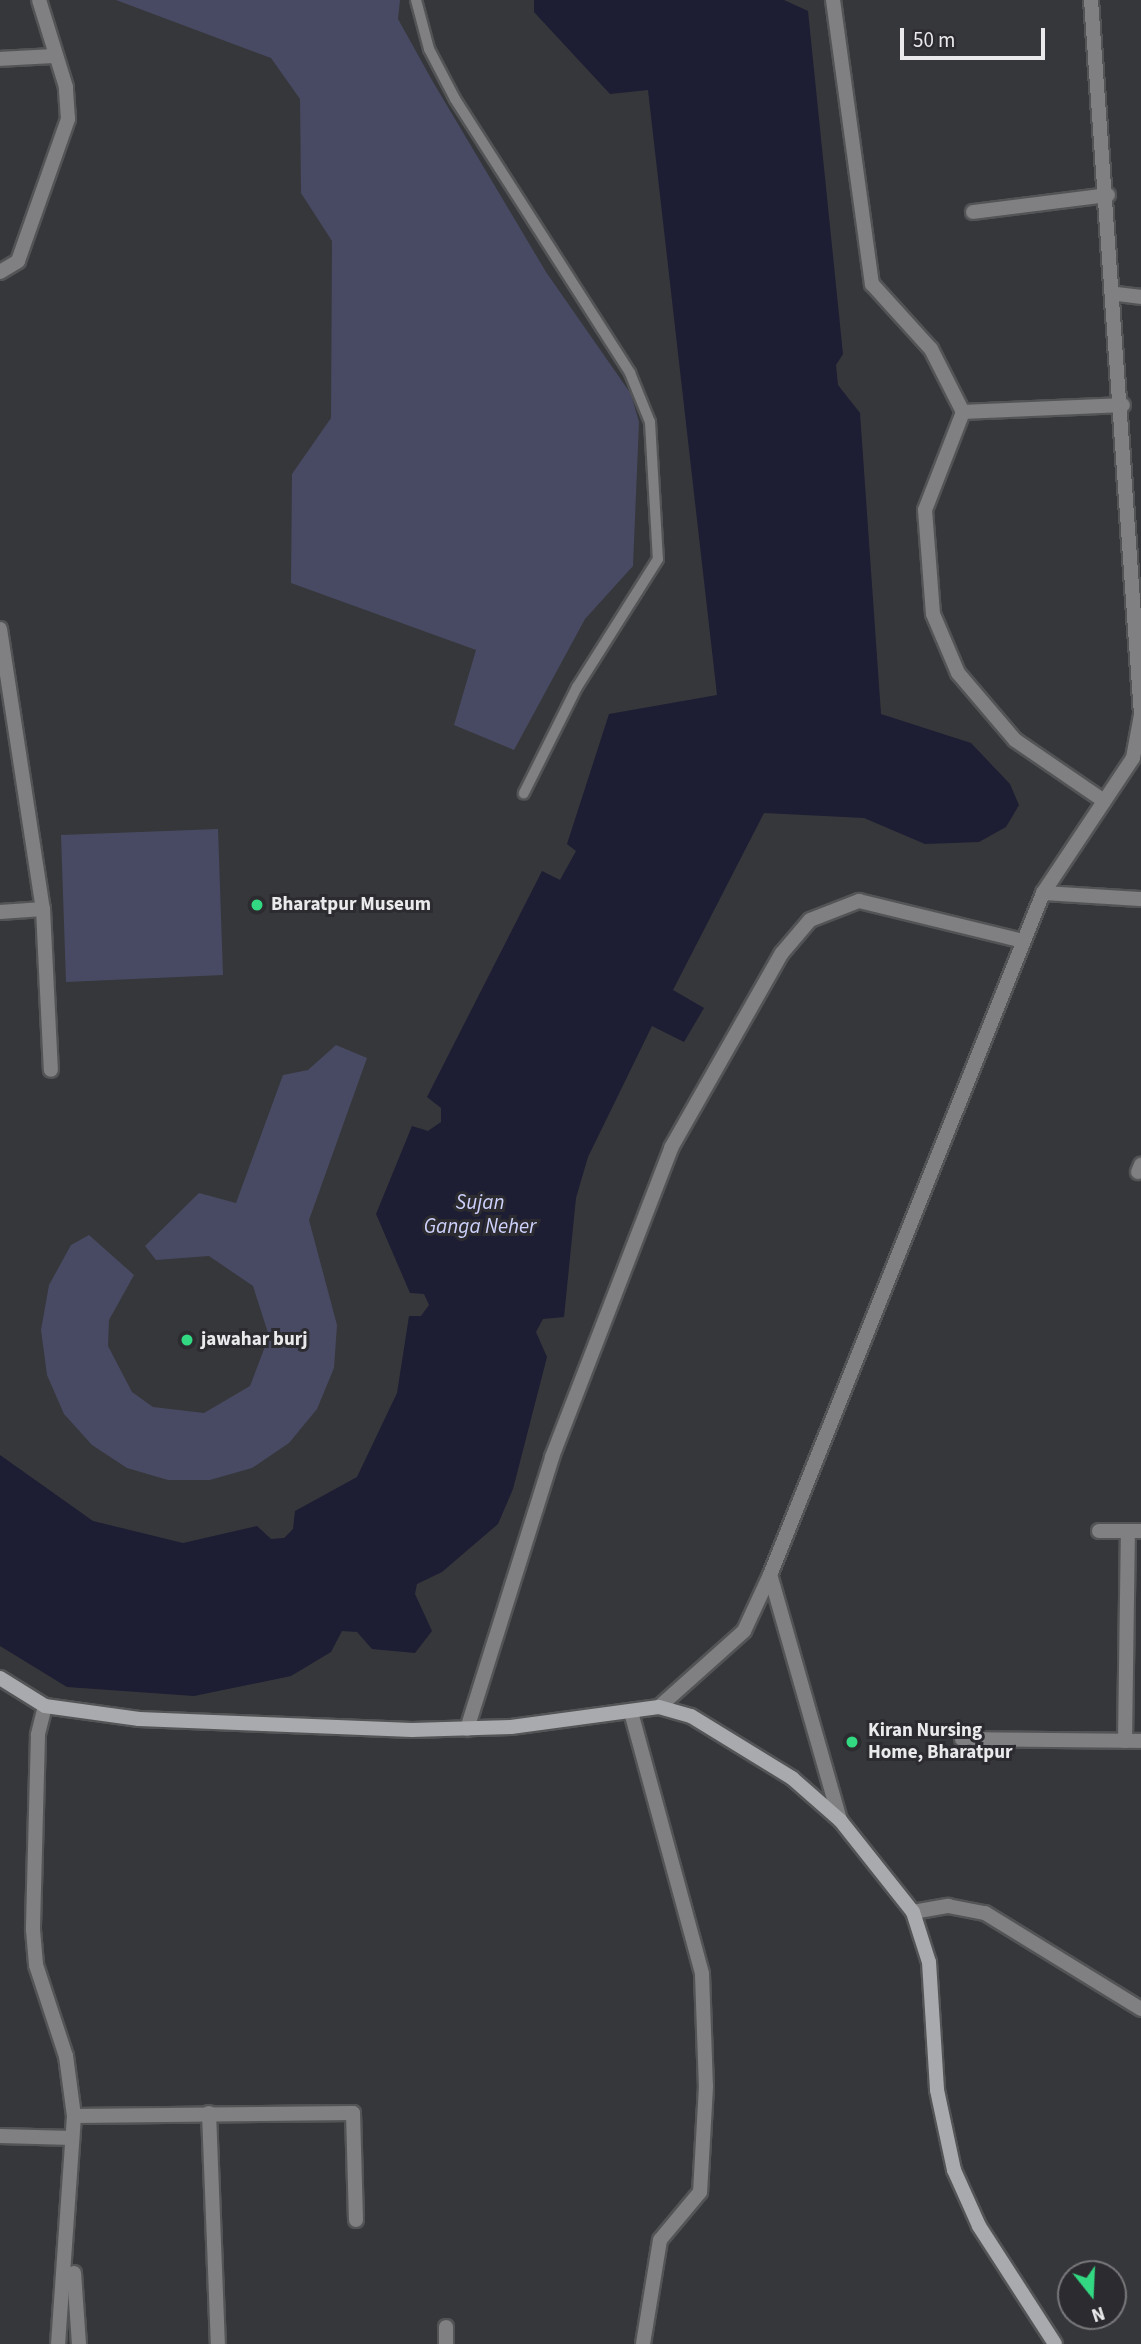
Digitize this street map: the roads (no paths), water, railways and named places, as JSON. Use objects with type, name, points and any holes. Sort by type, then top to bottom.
[{"type":"main road","points":[[0,1678],[45,1706],[128,1718],[467,1729],[659,1707],[691,1716],[792,1778],[840,1820],[913,1912],[929,1962],[937,2090],[954,2170],[979,2226],[1055,2344]]},
{"type":"street","points":[[0,272],[18,261],[68,119],[56,56],[40,0]]},
{"type":"street","points":[[833,0],[872,284],[931,349],[963,412],[925,510],[933,614],[958,673],[1015,740],[1104,801]]},
{"type":"street","points":[[659,1707],[744,1631],[770,1575],[1043,892],[1133,758],[1141,715],[1117,294],[1091,0]]},
{"type":"street","points":[[0,59],[56,56]]},
{"type":"street","points":[[973,212],[1108,195]]},
{"type":"street","points":[[1117,294],[1141,297]]},
{"type":"street","points":[[963,412],[1123,405]]},
{"type":"street","points":[[0,629],[43,909],[51,1070]]},
{"type":"street","points":[[1043,892],[1141,899]]},
{"type":"street","points":[[467,1729],[552,1457],[671,1148],[782,953],[810,920],[859,901],[1023,941]]},
{"type":"street","points":[[0,912],[43,909]]},
{"type":"street","points":[[1099,1531],[1134,1531],[1125,1741]]},
{"type":"street","points":[[770,1575],[840,1820]]},
{"type":"street","points":[[45,1706],[38,1735],[33,1930],[40,1977],[66,2056],[74,2116],[58,2344]]},
{"type":"street","points":[[631,1712],[702,1974],[706,2086],[699,2192],[660,2240],[643,2344]]},
{"type":"street","points":[[962,1739],[1141,1741]]},
{"type":"street","points":[[913,1912],[948,1906],[985,1913],[1141,2008]]},
{"type":"street","points":[[209,2113],[218,2344]]},
{"type":"street","points":[[74,2116],[353,2113],[356,2220]]},
{"type":"street","points":[[0,2136],[72,2138]]},
{"type":"street","points":[[69,2213],[79,2344]]},
{"type":"street","points":[[446,2327],[446,2344]]},
{"type":"lane","points":[[416,0],[429,49],[455,99],[630,373],[650,422],[657,559],[577,687],[524,793]]},
{"type":"water","name":"Sujan Ganga Neher","points":[[534,0],[784,0],[808,11],[843,354],[836,365],[838,385],[860,413],[881,714],[971,743],[1010,784],[1019,805],[1006,827],[979,842],[925,844],[864,818],[764,813],[673,990],[704,1008],[684,1042],[652,1026],[588,1157],[576,1198],[564,1317],[543,1319],[536,1332],[547,1357],[513,1489],[498,1524],[442,1572],[417,1584],[415,1594],[432,1631],[415,1653],[372,1649],[357,1632],[342,1631],[331,1652],[291,1676],[194,1696],[67,1687],[0,1646],[0,1455],[93,1521],[183,1543],[257,1526],[271,1539],[284,1538],[293,1529],[295,1511],[357,1477],[397,1393],[409,1316],[421,1316],[429,1305],[424,1294],[410,1293],[376,1214],[412,1126],[428,1131],[441,1122],[441,1108],[427,1097],[542,871],[560,880],[576,851],[567,844],[609,714],[717,695],[648,90],[610,94],[534,12]]},
{"type":"place","name":"Bharatpur Museum","points":[[257,905]]},
{"type":"place","name":"jawahar burj","points":[[187,1340]]},
{"type":"place","name":"Kiran Nursing Home, Bharatpur","points":[[852,1742]]}]
